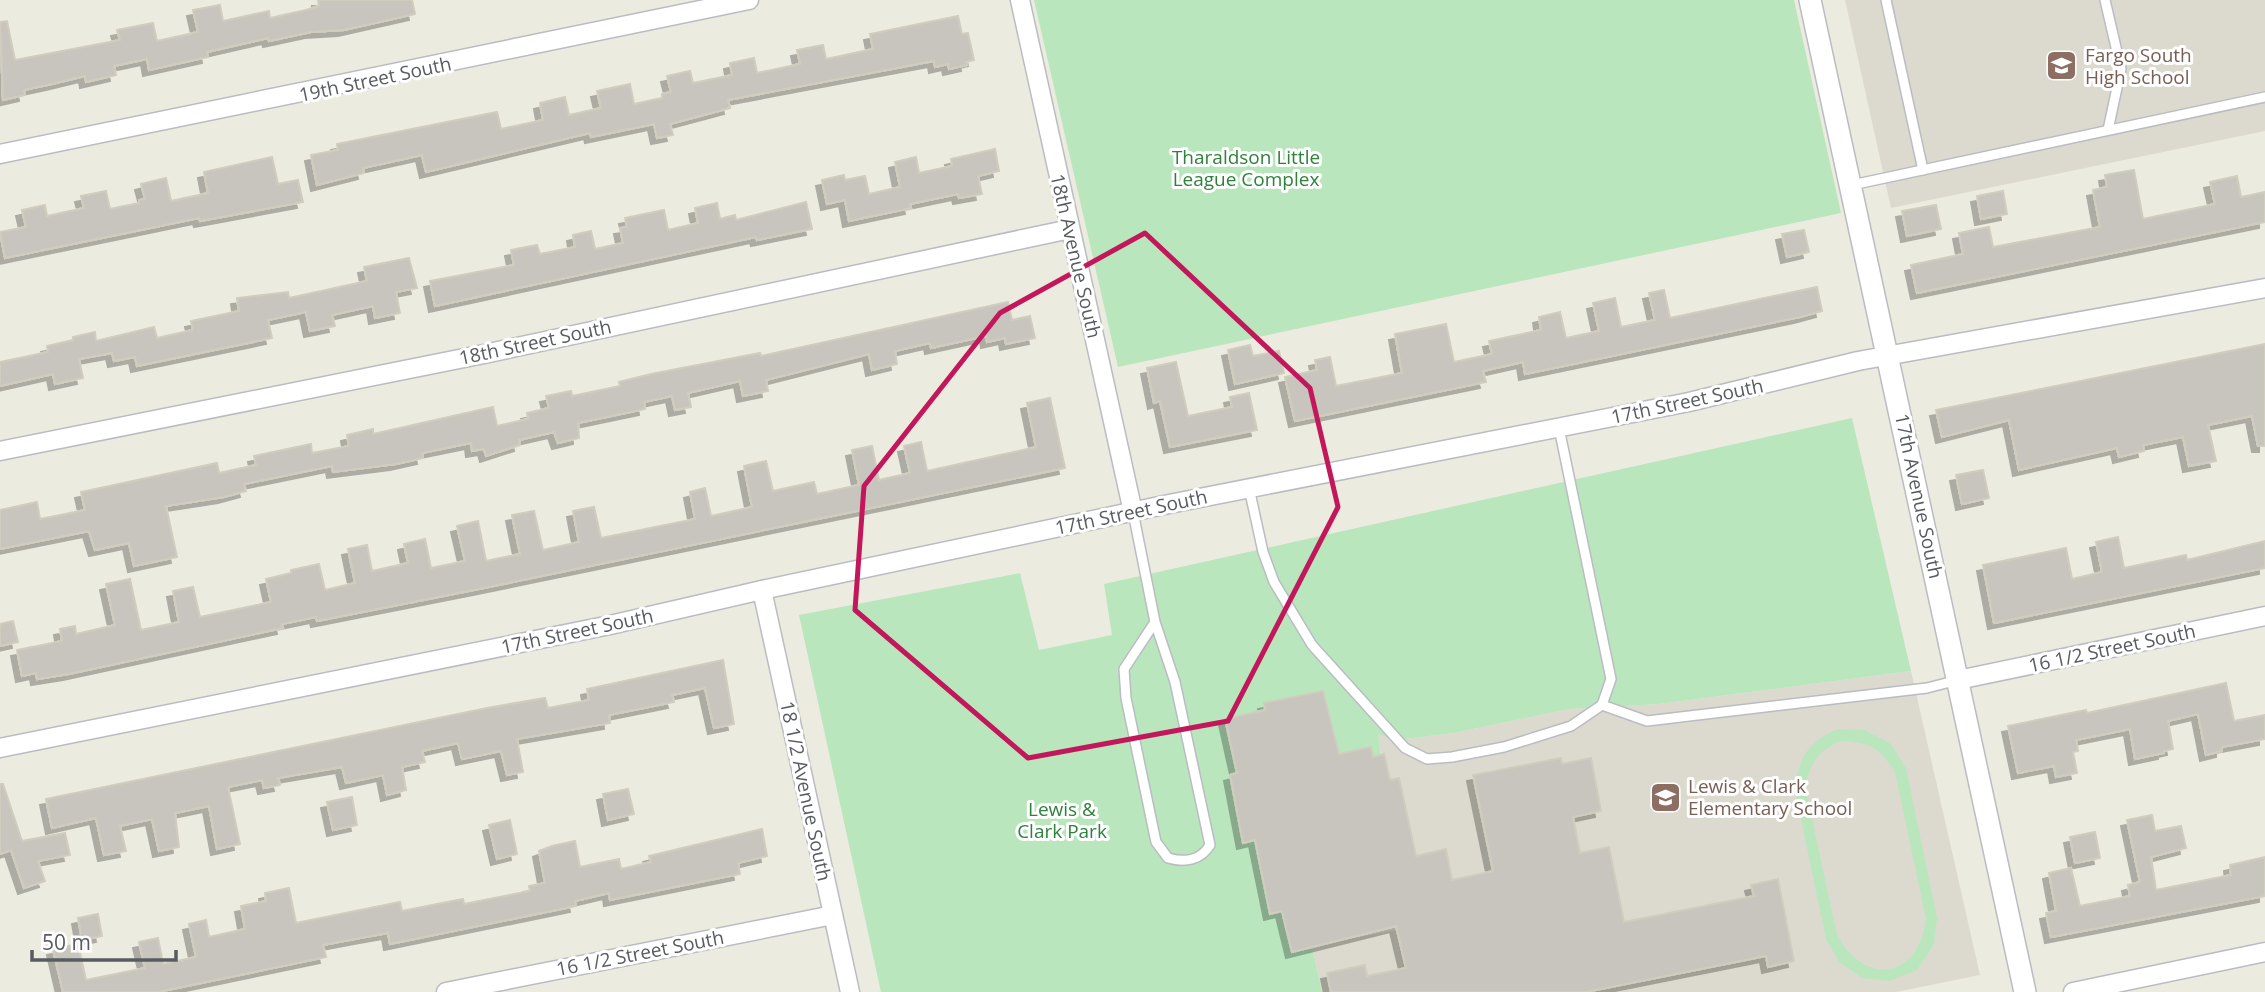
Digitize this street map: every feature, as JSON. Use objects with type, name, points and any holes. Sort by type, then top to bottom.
[{"type":"street","name":"19th Street South","points":[[0,154],[749,0]]},
{"type":"street","name":"18th Avenue South","points":[[1020,0],[1133,512]]},
{"type":"street","name":"17th Avenue South","points":[[1810,0],[2025,992]]},
{"type":"street","name":"18th Street South","points":[[0,451],[484,354],[1070,229]]},
{"type":"street","name":"17th Street South","points":[[0,748],[610,625],[762,590],[1249,488],[1689,402],[1889,356],[2265,288]]},
{"type":"street","name":"18 1/2 Avenue South","points":[[762,590],[850,992]]},
{"type":"street","name":"16 1/2 Street South","points":[[1958,680],[2265,617]]},
{"type":"street","name":"16 1/2 Street South","points":[[446,992],[833,915]]},
{"type":"street","points":[[2073,992],[2265,952]]},
{"type":"lane","points":[[1886,0],[1923,170]]},
{"type":"lane","points":[[2105,0],[2121,69],[2108,130]]},
{"type":"lane","points":[[1852,185],[2265,97]]},
{"type":"lane","points":[[1249,488],[1263,552],[1274,582],[1312,645],[1405,748],[1427,759],[1504,747],[1571,726],[1602,705],[1611,679],[1559,428]]},
{"type":"lane","points":[[1133,512],[1155,622],[1164,656],[1175,682],[1210,845],[1205,853],[1191,860],[1168,858],[1156,842],[1126,698],[1124,668],[1155,622]]},
{"type":"lane","points":[[1602,705],[1647,721],[1927,688],[1958,680]]},
{"type":"highlighted area","points":[[1145,233],[1310,388],[1338,507],[1228,721],[1028,758],[855,610],[864,486],[1000,313]]},
{"type":"shaded area","name":"Fargo South High School","points":[[1845,0],[2265,0],[2265,131],[1891,208]]},
{"type":"shaded area","name":"Lewis & Clark Elementary School","points":[[1911,671],[1980,975],[1896,992],[1322,992],[1312,946],[1417,926],[1377,733],[1396,740],[1454,733],[1570,709],[1659,704]]},
{"type":"green space","name":"Tharaldson Little League Complex","points":[[1034,0],[1794,0],[1841,213],[1118,367]]},
{"type":"green space","name":"Lewis & Clark Park","points":[[1852,418],[1911,671],[1659,704],[1570,709],[1454,733],[1396,740],[1378,734],[1381,755],[1341,760],[1323,691],[1265,703],[1267,715],[1251,713],[1225,719],[1237,773],[1230,775],[1243,842],[1255,840],[1270,913],[1286,910],[1312,946],[1322,992],[881,992],[799,615],[1020,573],[1039,650],[1112,635],[1104,584]]},
{"type":"green space","points":[[1838,729],[1865,730],[1891,744],[1906,768],[1937,918],[1934,944],[1917,970],[1889,981],[1862,978],[1839,962],[1826,939],[1794,786],[1807,751],[1819,739]],"holes":[[[1840,741],[1878,751],[1895,772],[1926,919],[1921,939],[1913,954],[1902,964],[1889,969],[1876,969],[1862,963],[1849,952],[1837,935],[1805,786],[1813,764],[1821,754]]]},
{"type":"building","points":[[318,0],[412,0],[415,14],[344,30],[311,32],[269,41],[268,38],[207,52],[208,57],[149,70],[147,59],[114,66],[116,75],[86,82],[85,76],[24,90],[25,95],[3,100],[0,22],[7,21],[15,60],[120,40],[117,30],[153,23],[157,41],[198,32],[193,10],[220,5],[223,21],[269,11],[270,18],[319,6]]},
{"type":"building","points":[[958,16],[962,34],[968,33],[974,60],[966,62],[967,65],[949,69],[948,64],[935,67],[934,61],[728,100],[730,108],[670,124],[673,135],[657,138],[654,124],[591,137],[590,133],[426,172],[422,155],[363,168],[364,173],[317,185],[311,155],[338,150],[337,144],[497,112],[501,129],[543,120],[540,103],[565,97],[569,115],[601,108],[597,91],[630,84],[634,104],[662,98],[662,94],[671,92],[667,76],[690,71],[693,83],[732,75],[730,63],[754,58],[757,73],[800,64],[797,50],[823,45],[826,59],[873,49],[870,34]]},
{"type":"building","points":[[995,149],[999,171],[978,176],[982,194],[959,198],[958,194],[910,204],[911,208],[849,221],[845,200],[827,204],[822,180],[844,175],[845,180],[865,176],[869,194],[900,187],[895,162],[916,157],[919,173],[952,166],[951,159]]},
{"type":"building","points":[[272,157],[278,184],[298,180],[303,202],[200,221],[199,218],[5,258],[0,232],[26,227],[22,210],[45,205],[47,216],[84,208],[81,196],[106,191],[110,209],[139,203],[139,200],[145,199],[141,184],[166,178],[171,201],[208,193],[204,172]]},
{"type":"building","points":[[2134,170],[2143,219],[2215,204],[2210,182],[2237,176],[2241,197],[2265,192],[2265,222],[1917,293],[1911,265],[1963,254],[1959,233],[1989,227],[1993,247],[2100,227],[2093,190],[2107,187],[2105,175]]},
{"type":"building","points":[[2003,191],[2007,214],[1981,219],[1977,196]]},
{"type":"building","points":[[806,202],[812,229],[757,240],[756,237],[435,306],[430,281],[514,265],[511,250],[537,245],[540,254],[575,247],[573,235],[591,231],[595,249],[623,243],[620,228],[627,227],[625,218],[664,210],[668,230],[698,223],[695,208],[717,203],[720,219],[735,215],[736,220]]},
{"type":"building","points":[[1936,205],[1941,229],[1907,236],[1902,211]]},
{"type":"building","points":[[1804,230],[1809,252],[1787,257],[1782,234]]},
{"type":"building","points":[[409,258],[417,288],[396,292],[400,313],[375,318],[373,306],[332,315],[335,326],[310,331],[306,312],[268,320],[272,338],[137,366],[135,357],[114,361],[112,353],[79,359],[83,378],[55,384],[53,374],[0,386],[0,362],[48,352],[47,346],[73,340],[73,337],[95,332],[96,341],[154,327],[157,338],[193,330],[191,321],[239,311],[237,298],[288,292],[289,298],[367,281],[364,267]]},
{"type":"building","points":[[1817,287],[1822,311],[1800,317],[1525,374],[1523,362],[1483,371],[1486,382],[1295,421],[1285,377],[1317,370],[1315,360],[1330,357],[1336,386],[1402,373],[1395,334],[1446,324],[1454,362],[1492,354],[1489,341],[1541,330],[1539,317],[1560,312],[1566,338],[1599,331],[1593,303],[1615,298],[1621,327],[1655,320],[1649,293],[1664,290],[1670,318]]},
{"type":"building","points":[[1008,302],[1012,320],[1030,316],[1035,338],[1006,344],[1005,338],[987,342],[986,336],[931,348],[930,343],[895,351],[897,364],[872,370],[869,354],[766,380],[768,391],[743,396],[740,381],[688,393],[691,407],[675,410],[672,396],[644,402],[645,409],[578,423],[579,438],[558,443],[554,432],[519,440],[520,445],[486,456],[484,449],[472,451],[471,443],[422,453],[423,458],[396,464],[333,472],[332,466],[244,484],[246,491],[166,506],[177,557],[134,566],[129,543],[95,550],[89,531],[0,549],[0,510],[37,502],[40,519],[85,510],[81,492],[217,463],[219,473],[256,465],[254,456],[311,444],[312,453],[349,446],[347,435],[373,429],[373,434],[493,407],[497,426],[528,419],[527,413],[549,408],[546,396],[571,391],[572,396],[620,386],[619,382],[651,374],[760,353],[761,356]]},
{"type":"building","points":[[2265,344],[2265,446],[2258,446],[2252,416],[2208,425],[2216,461],[2189,466],[2183,437],[2143,445],[2144,451],[2119,457],[2117,448],[2019,470],[2009,420],[1942,437],[1936,410]]},
{"type":"building","points":[[1250,345],[1253,356],[1279,351],[1284,373],[1235,384],[1228,350]]},
{"type":"building","points":[[1176,362],[1188,416],[1232,407],[1230,397],[1249,393],[1257,430],[1170,447],[1160,401],[1154,403],[1147,368]]},
{"type":"building","points":[[1050,398],[1065,468],[479,589],[317,621],[316,617],[282,624],[283,628],[69,674],[37,679],[36,673],[22,676],[17,650],[62,641],[60,629],[75,626],[76,634],[115,625],[106,584],[130,579],[141,630],[179,622],[173,591],[193,587],[200,617],[271,602],[266,579],[291,573],[291,570],[319,564],[325,590],[355,583],[348,549],[367,545],[372,571],[408,563],[404,544],[425,539],[431,568],[465,561],[457,526],[478,521],[486,561],[520,554],[512,515],[534,511],[543,550],[579,542],[573,511],[594,507],[601,538],[695,519],[690,492],[705,488],[711,516],[752,507],[744,466],[766,461],[773,491],[814,482],[817,494],[859,485],[852,450],[872,446],[879,480],[910,473],[904,446],[921,442],[927,471],[1036,447],[1027,403]]},
{"type":"building","points":[[1983,470],[1989,498],[1962,504],[1956,475]]},
{"type":"building","points":[[2118,537],[2124,568],[2186,555],[2187,560],[2265,541],[2265,568],[1994,623],[1983,565],[2066,548],[2072,579],[2102,572],[2096,542]]},
{"type":"building","points":[[13,621],[18,642],[0,646],[0,624]]},
{"type":"building","points":[[723,660],[734,724],[714,728],[705,688],[672,695],[674,702],[609,715],[610,723],[517,739],[523,772],[507,775],[501,751],[462,759],[458,743],[422,751],[425,762],[402,767],[406,790],[387,795],[383,775],[346,783],[342,767],[278,778],[280,785],[264,788],[262,780],[228,787],[240,844],[217,849],[209,806],[175,813],[179,847],[159,851],[152,819],[120,826],[126,851],[104,855],[96,818],[52,828],[46,799],[487,708],[545,698],[548,708],[589,700],[587,689]]},
{"type":"building","points":[[2226,683],[2234,721],[2265,715],[2265,739],[2222,747],[2222,751],[2206,755],[2198,714],[2168,721],[2173,749],[2164,753],[2135,759],[2130,729],[2076,740],[2078,751],[2073,752],[2077,773],[2056,777],[2054,766],[2018,773],[2008,726],[2086,710],[2087,713]]},
{"type":"building","points":[[1323,691],[1339,754],[1371,747],[1373,757],[1384,754],[1390,780],[1399,778],[1416,856],[1446,849],[1452,880],[1493,871],[1473,775],[1561,758],[1562,764],[1591,758],[1601,811],[1573,817],[1580,853],[1609,847],[1624,922],[1754,896],[1751,885],[1778,879],[1794,961],[1768,967],[1766,956],[1586,992],[1331,992],[1327,973],[1365,965],[1367,976],[1406,968],[1396,926],[1292,952],[1282,911],[1270,914],[1255,840],[1243,843],[1230,775],[1237,773],[1225,719],[1265,710],[1264,703]]},
{"type":"building","points":[[0,784],[3,784],[22,841],[65,833],[70,855],[38,861],[45,881],[24,888],[11,850],[0,854]]},
{"type":"building","points":[[628,789],[634,814],[608,820],[603,794]]},
{"type":"building","points":[[352,797],[357,825],[333,830],[327,802]]},
{"type":"building","points":[[2152,815],[2155,831],[2181,826],[2186,848],[2151,857],[2156,890],[2231,875],[2230,865],[2265,857],[2265,896],[2051,937],[2046,913],[2056,911],[2049,873],[2071,868],[2080,906],[2130,896],[2128,885],[2140,882],[2127,820]]},
{"type":"building","points":[[510,820],[517,854],[497,859],[489,825]]},
{"type":"building","points":[[762,829],[767,856],[738,863],[740,874],[610,900],[609,893],[575,901],[576,906],[390,944],[388,933],[323,945],[326,957],[158,992],[63,992],[53,949],[78,944],[86,980],[145,968],[139,942],[158,938],[163,964],[196,957],[189,924],[206,920],[209,937],[245,929],[241,906],[266,901],[265,893],[289,888],[296,923],[400,902],[402,911],[463,899],[464,904],[530,891],[529,886],[545,883],[539,851],[552,846],[575,841],[580,867],[619,859],[621,869],[651,862],[649,856]]},
{"type":"building","points":[[2095,832],[2100,858],[2075,863],[2070,837]]},
{"type":"building","points":[[98,914],[102,936],[82,940],[78,918]]},
{"type":"place","name":"Fargo South High School","points":[[2062,66]]},
{"type":"place","name":"Lewis & Clark Elementary School","points":[[1665,797]]}]
